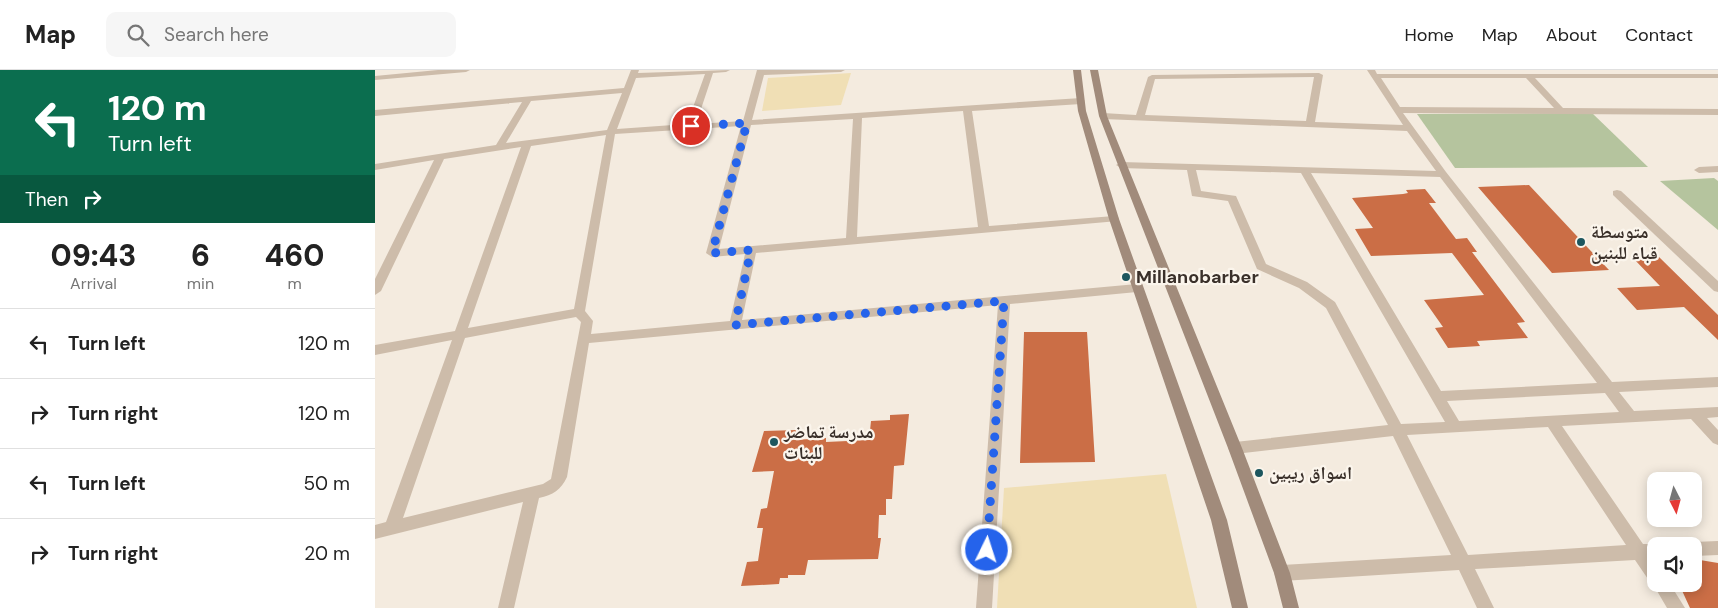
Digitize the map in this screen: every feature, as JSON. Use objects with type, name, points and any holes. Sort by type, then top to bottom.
[{"type":"main road","points":[[1077,70],[1081,101],[1114,219],[1219,520],[1240,608]]},
{"type":"main road","points":[[1094,70],[1103,116],[1235,448],[1282,573],[1291,608]]},
{"type":"street","points":[[375,78],[466,70]]},
{"type":"street","points":[[691,126],[710,70]]},
{"type":"street","points":[[579,312],[611,132],[634,73],[726,70]]},
{"type":"street","points":[[841,70],[761,71],[712,253],[1114,219]]},
{"type":"street","points":[[1373,73],[1528,76],[1595,73],[1718,76]]},
{"type":"street","points":[[1373,73],[1443,174],[1631,417]]},
{"type":"street","points":[[1140,117],[1152,77],[1319,75],[1310,124]]},
{"type":"street","points":[[1528,76],[1561,112]]},
{"type":"street","points":[[375,113],[627,90]]},
{"type":"street","points":[[499,147],[528,99]]},
{"type":"street","points":[[375,167],[499,147],[611,132],[1081,101]]},
{"type":"street","points":[[967,108],[984,230]]},
{"type":"street","points":[[1397,110],[1718,112]]},
{"type":"street","points":[[851,241],[859,115]]},
{"type":"street","points":[[1103,116],[1410,128]]},
{"type":"street","points":[[392,528],[527,143]]},
{"type":"street","points":[[375,291],[441,156]]},
{"type":"street","points":[[1121,165],[1443,174]]},
{"type":"street","points":[[1191,167],[1196,194],[1232,198],[1261,266],[1303,285],[1331,305],[1487,608]]},
{"type":"street","points":[[1699,170],[1718,169]]},
{"type":"street","points":[[1304,170],[1455,426]]},
{"type":"street","points":[[1617,193],[1718,288]]},
{"type":"street","points":[[735,325],[751,250]]},
{"type":"street","points":[[585,339],[1137,288]]},
{"type":"street","points":[[983,608],[1004,301]]},
{"type":"street","points":[[375,350],[579,312]]},
{"type":"street","points":[[375,532],[533,493],[556,484],[560,477],[585,339],[587,321],[579,312]]},
{"type":"street","points":[[1439,396],[1718,382]]},
{"type":"street","points":[[1235,448],[1397,430],[1718,412]]},
{"type":"street","points":[[1695,414],[1718,439]]},
{"type":"street","points":[[1551,421],[1647,563]]},
{"type":"street","points":[[506,608],[533,493]]},
{"type":"street","points":[[1702,549],[1718,548]]},
{"type":"street","points":[[1282,573],[1647,552]]},
{"type":"street","points":[[1666,592],[1677,608]]},
{"type":"green space","points":[[1592,113],[1648,167],[1455,168],[1417,114]]},
{"type":"green space","points":[[1714,178],[1718,181],[1718,230],[1660,181]]},
{"type":"sand","points":[[851,73],[841,105],[762,111],[768,78]]},
{"type":"sand","points":[[1166,474],[1197,608],[997,608],[1004,488]]},
{"type":"building","points":[[1529,185],[1609,270],[1552,273],[1478,187]]},
{"type":"building","points":[[1425,189],[1436,203],[1429,203],[1456,239],[1467,238],[1477,252],[1472,252],[1525,322],[1517,323],[1528,338],[1477,341],[1480,346],[1448,348],[1435,328],[1443,327],[1424,300],[1484,295],[1452,253],[1371,256],[1355,229],[1373,228],[1352,198],[1403,194],[1408,193],[1406,190]]},
{"type":"building","points":[[1659,257],[1718,315],[1718,340],[1684,307],[1637,310],[1617,288],[1660,286],[1633,258]]},
{"type":"building","points":[[1024,332],[1087,332],[1095,462],[1020,463]]},
{"type":"building","points":[[909,414],[904,465],[894,466],[892,499],[886,499],[886,515],[879,515],[878,538],[881,538],[878,559],[808,560],[805,575],[788,575],[788,578],[780,578],[779,584],[741,586],[747,562],[758,561],[763,528],[757,528],[761,509],[767,508],[774,471],[752,472],[764,431],[797,430],[794,440],[826,438],[826,442],[869,440],[871,421],[890,420],[890,415]]},
{"type":"building","points":[[1702,560],[1718,563],[1718,608],[1690,608],[1683,592],[1702,592]]},
{"type":"place","name":"متوسطة قباء للبنين","points":[[1581,242]]},
{"type":"place","name":"Millanobarber","points":[[1126,277]]},
{"type":"place","name":"مدرسة تماضر للبنات","points":[[774,442]]},
{"type":"place","name":"اسواق ريبين","points":[[1259,473]]},
{"type":"route","points":[[691,126],[747,123],[712,253],[751,250],[735,325],[1004,301],[987,550]]}]
